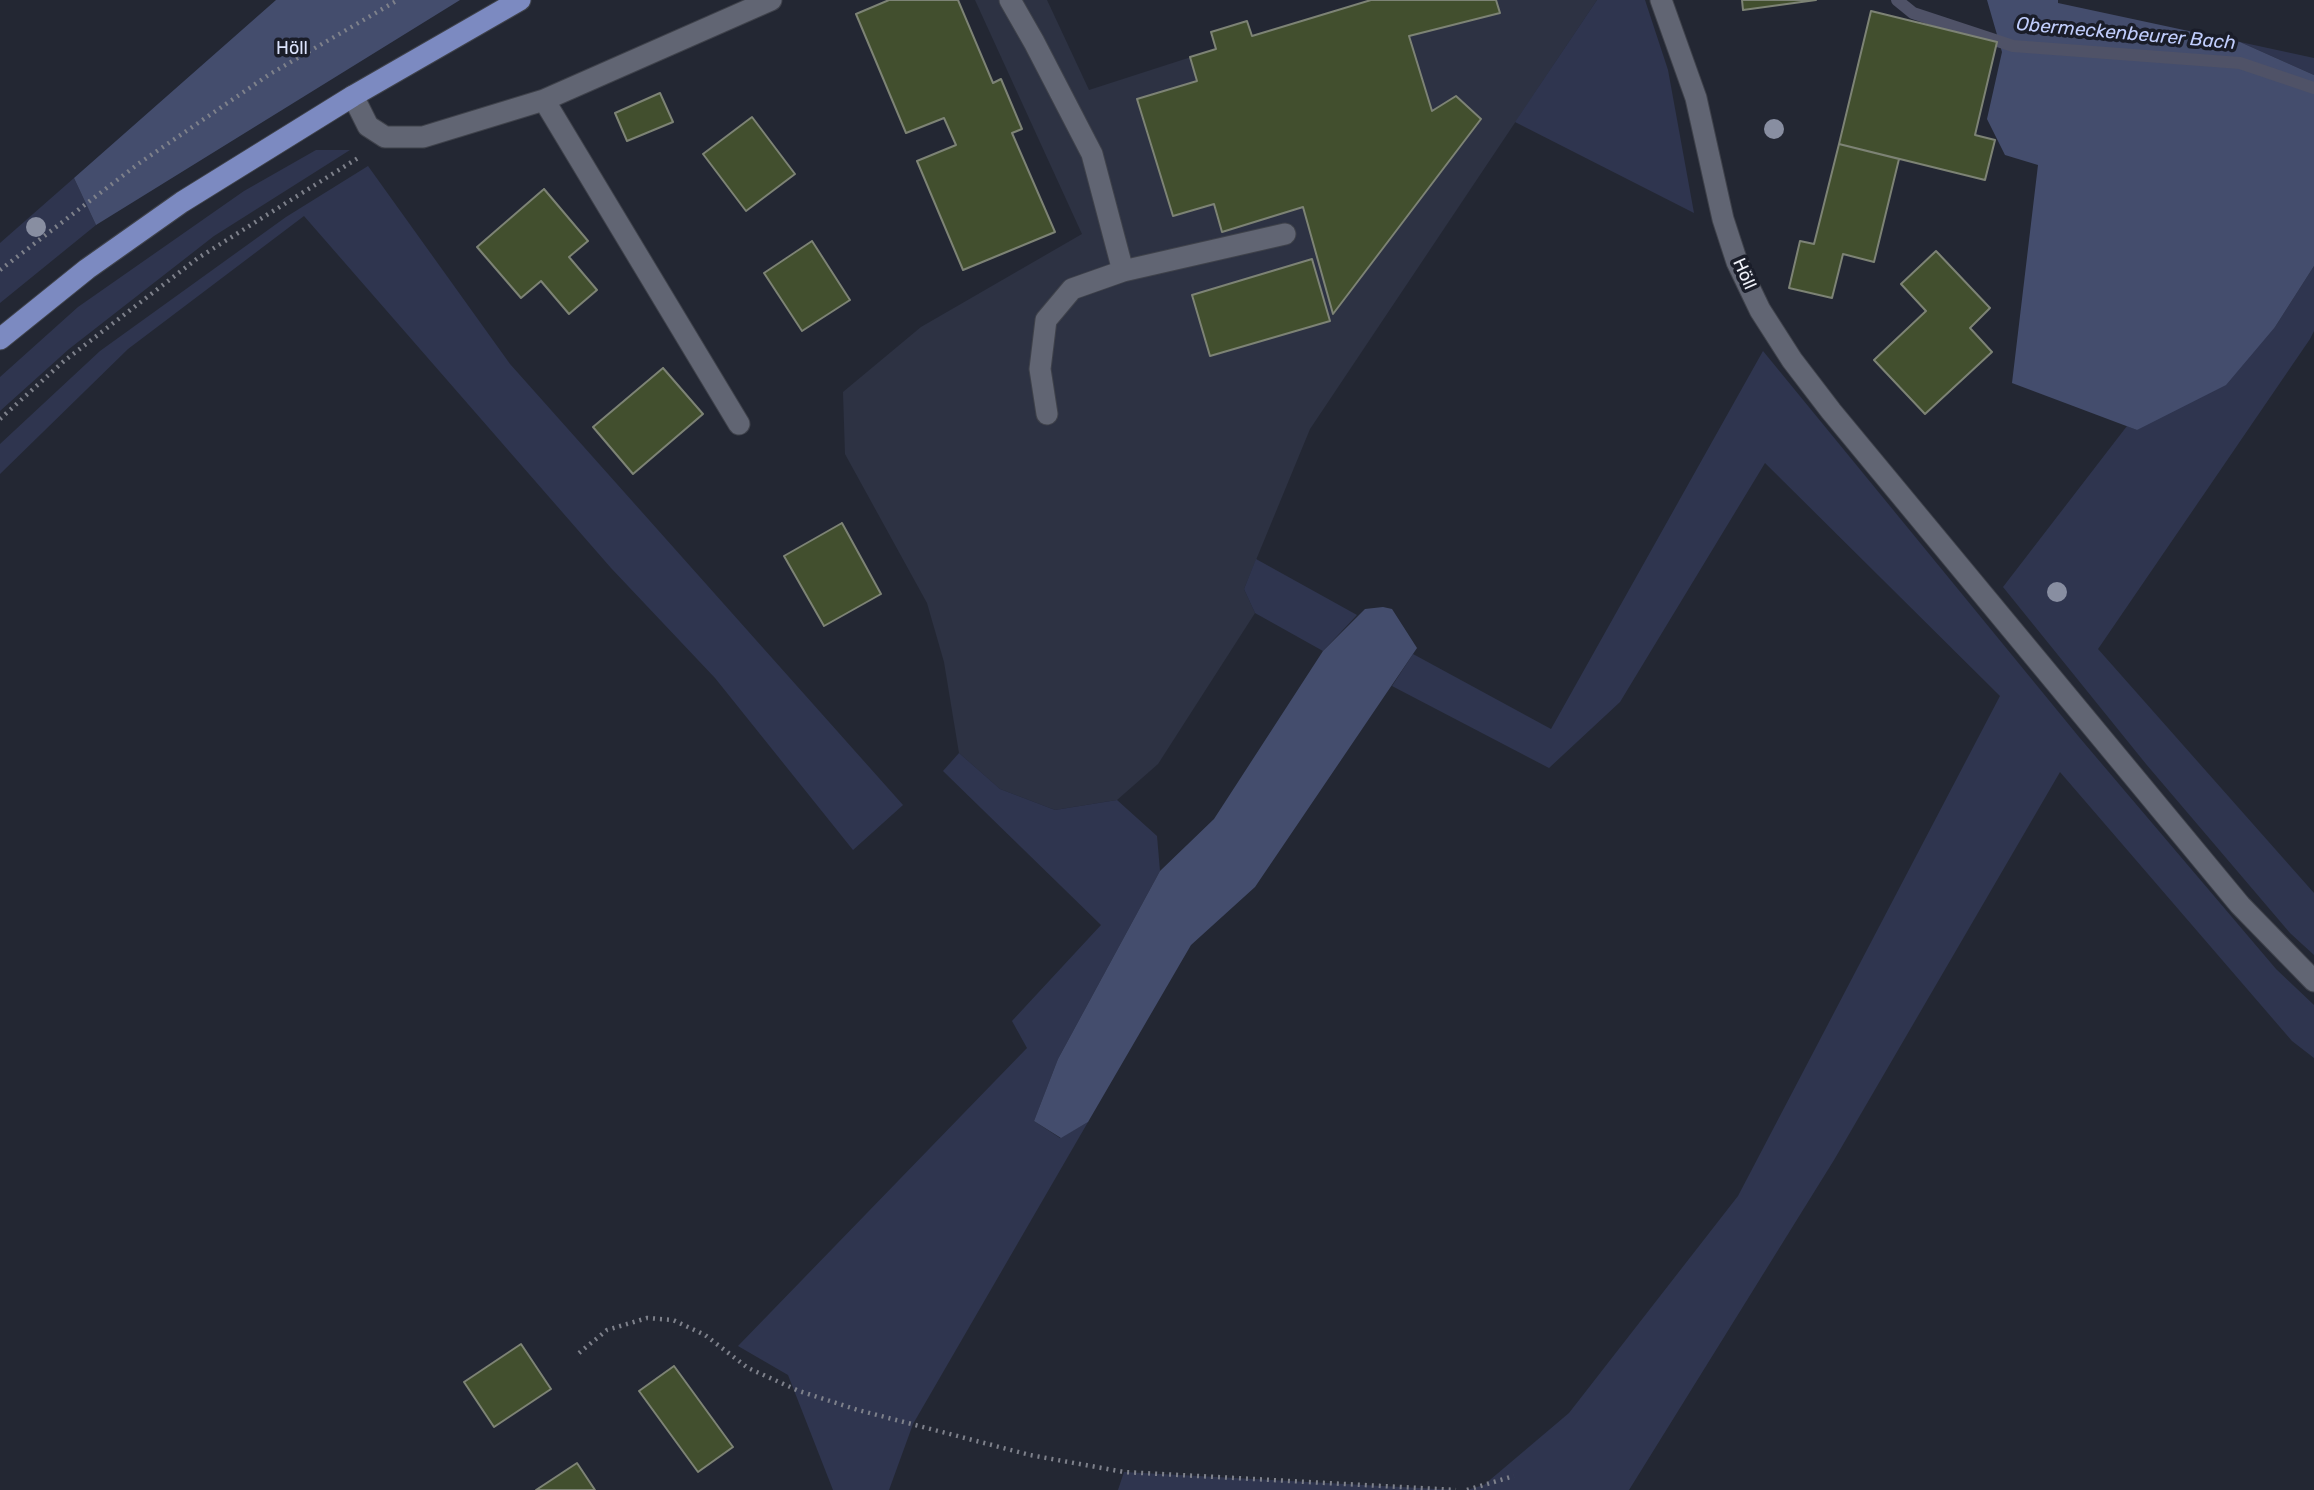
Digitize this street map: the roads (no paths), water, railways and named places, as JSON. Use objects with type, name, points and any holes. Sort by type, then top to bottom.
[{"type":"main road","points":[[0,339],[87,269],[182,202],[353,96],[520,0]]},
{"type":"street","points":[[353,96],[368,126],[385,137],[423,137],[544,100],[771,0]]},
{"type":"street","points":[[1010,0],[1092,154],[1123,271]]},
{"type":"street","name":"Höll","points":[[1661,0],[1696,97],[1723,219],[1737,262],[1760,310],[1792,360],[1831,411],[2240,905],[2314,981]]},
{"type":"street","points":[[544,100],[739,424]]},
{"type":"street","points":[[1047,414],[1040,369],[1046,320],[1072,289],[1123,271],[1285,234]]},
{"type":"waterway","name":"Obermeckenbeurer Bach","points":[[1897,0],[1913,13],[2013,46],[2240,63],[2314,88]]}]
